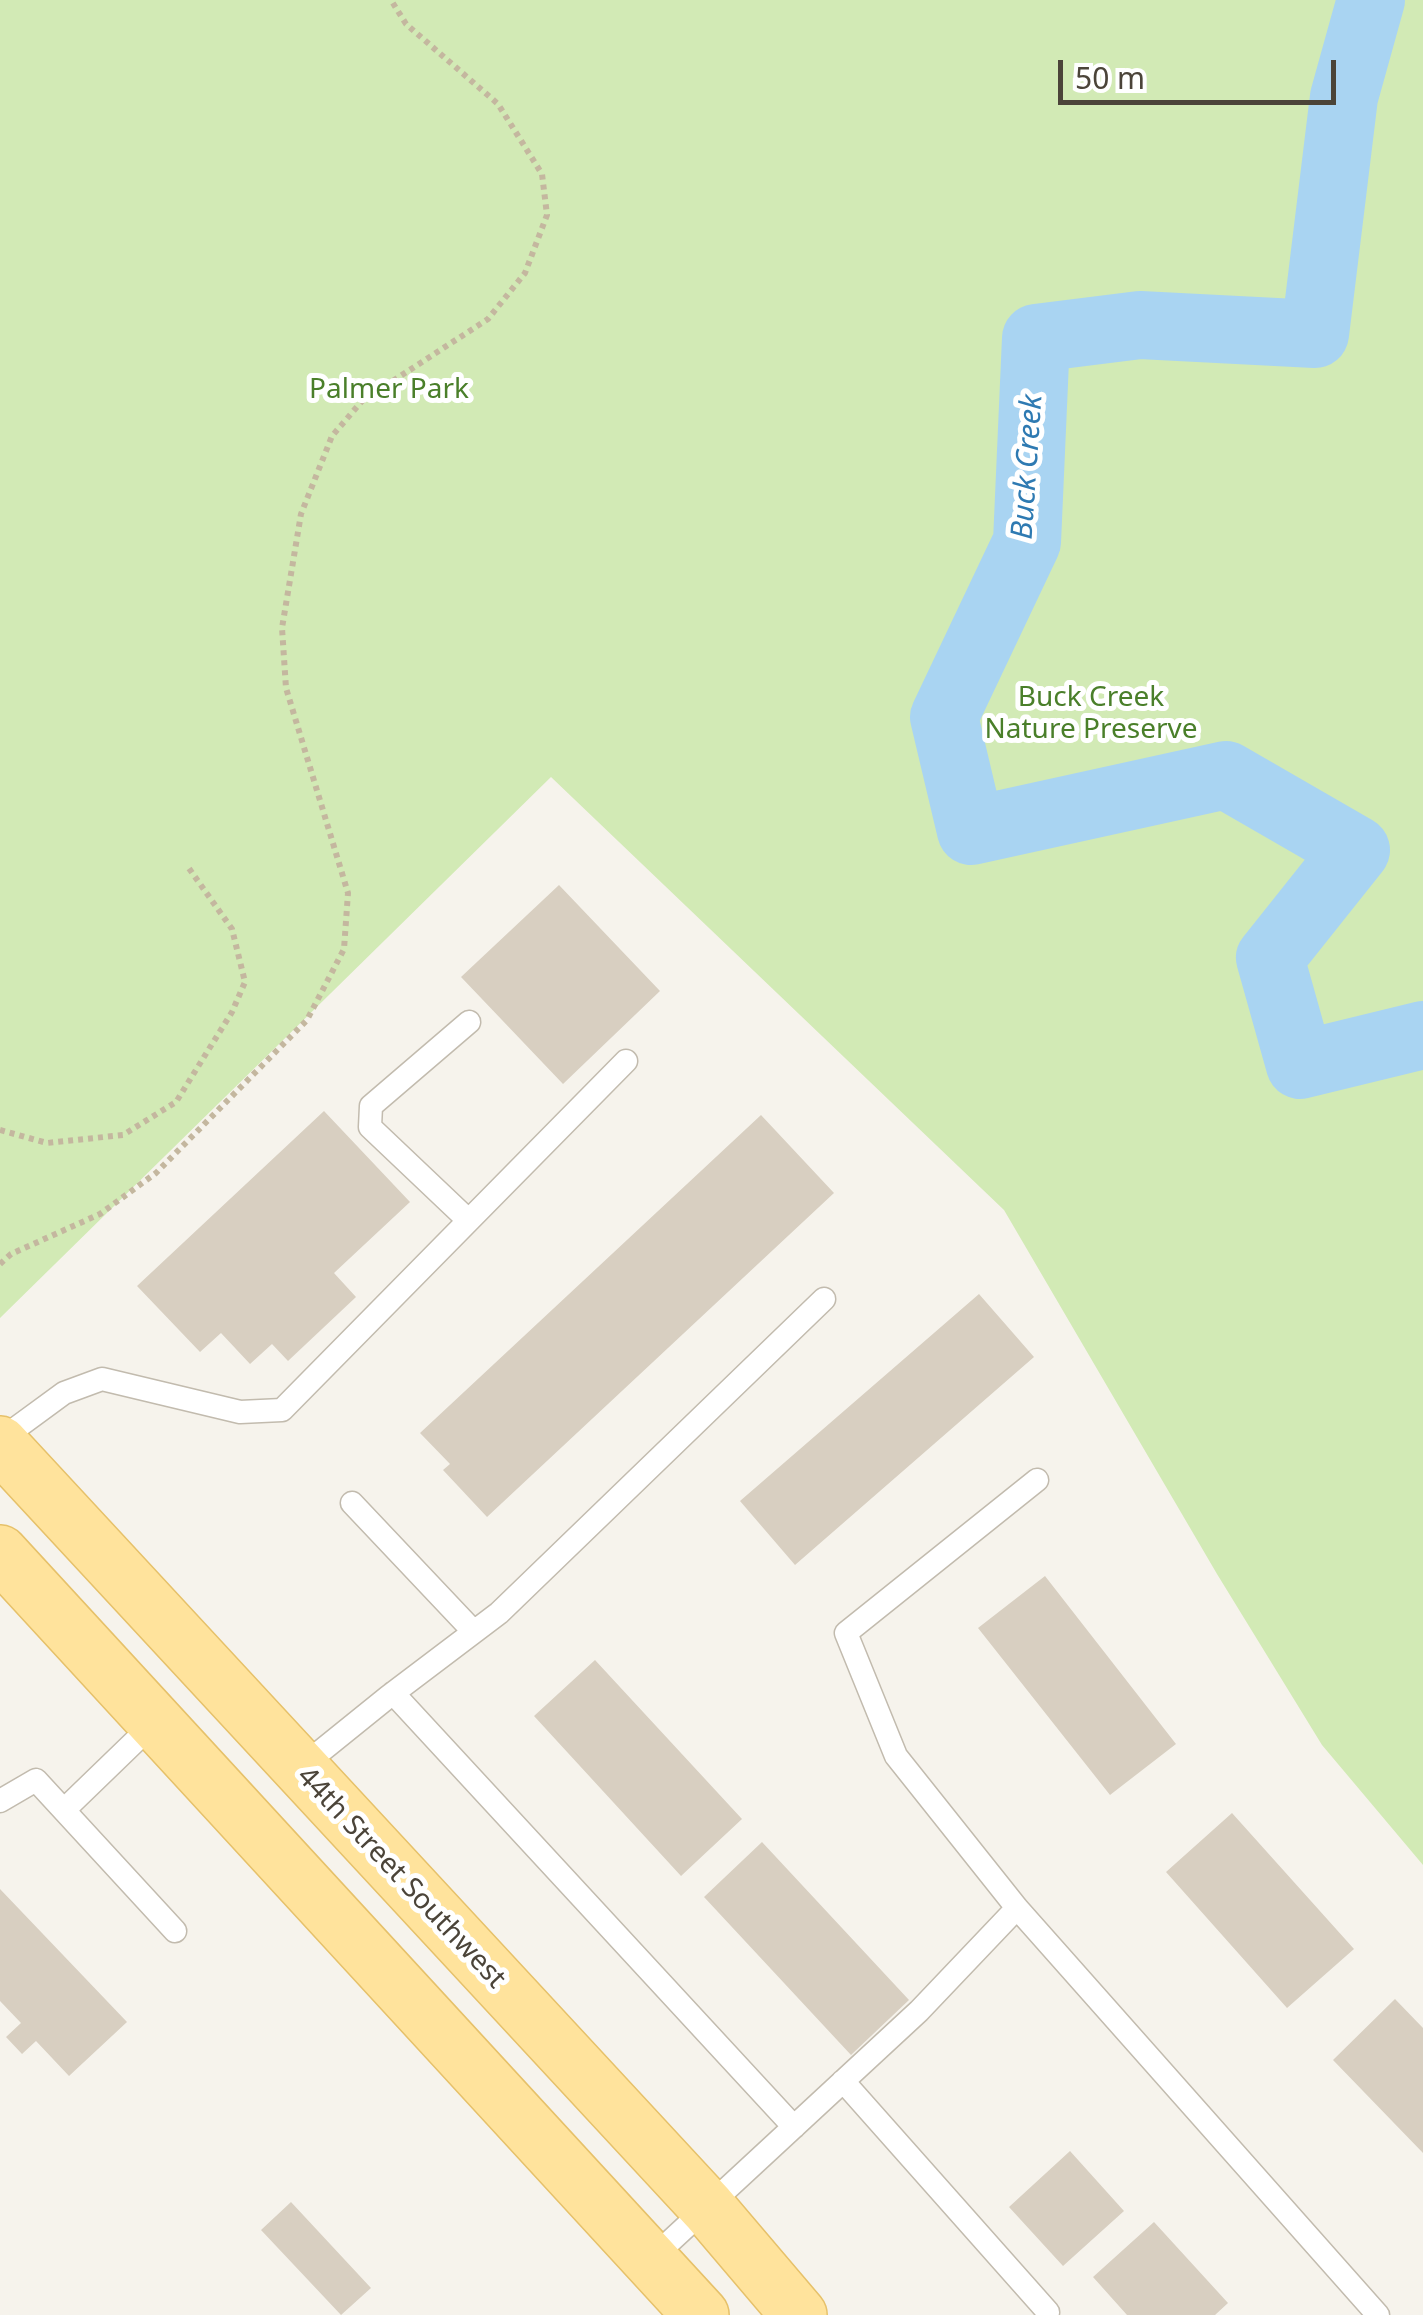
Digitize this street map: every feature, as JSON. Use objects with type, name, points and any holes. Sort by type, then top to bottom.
[{"type":"main road","name":"44th Street Southwest","points":[[0,1442],[708,2208],[800,2315]]},
{"type":"main road","points":[[0,1553],[701,2315]]},
{"type":"lane","points":[[468,1022],[371,1106],[370,1127],[468,1220]]},
{"type":"lane","points":[[0,1442],[64,1392],[102,1379],[240,1412],[282,1410],[626,1061]]},
{"type":"lane","points":[[300,1768],[393,1692],[500,1613],[824,1299]]},
{"type":"lane","points":[[1037,1480],[846,1633],[896,1756],[1017,1908],[1378,2315]]},
{"type":"lane","points":[[352,1503],[474,1632]]},
{"type":"lane","points":[[393,1692],[794,2128]]},
{"type":"lane","points":[[64,1810],[155,1722]]},
{"type":"lane","points":[[0,1801],[36,1780],[175,1931]]},
{"type":"lane","points":[[650,2260],[919,2011],[1017,1908]]},
{"type":"lane","points":[[843,2081],[1048,2314]]},
{"type":"path","points":[[0,1264],[11,1254],[100,1214],[156,1174],[307,1020],[344,950],[348,893],[286,688],[282,628],[300,514],[332,436],[362,401],[488,319],[526,272],[547,215],[542,174],[498,104],[406,24],[391,0]]},
{"type":"path","points":[[0,1130],[47,1142],[123,1135],[176,1102],[232,1012],[245,982],[232,929],[188,867]]},
{"type":"green space","points":[[0,0],[1423,0],[1423,1865],[1322,1745],[1004,1210],[551,777],[0,1318]]},
{"type":"building","points":[[559,885],[660,991],[563,1084],[461,977]]},
{"type":"building","points":[[324,1111],[410,1202],[334,1273],[356,1297],[288,1361],[272,1344],[250,1364],[221,1333],[200,1352],[137,1286]]},
{"type":"building","points":[[761,1115],[834,1193],[487,1517],[443,1470],[450,1464],[420,1433]]},
{"type":"building","points":[[979,1294],[1034,1357],[795,1565],[740,1501]]},
{"type":"building","points":[[1045,1576],[1176,1744],[1110,1795],[978,1628]]},
{"type":"building","points":[[595,1660],[742,1819],[681,1876],[534,1716]]},
{"type":"building","points":[[1232,1813],[1354,1949],[1287,2008],[1166,1872]]},
{"type":"building","points":[[762,1842],[909,2000],[851,2055],[704,1897]]},
{"type":"building","points":[[0,1889],[127,2022],[69,2076],[36,2041],[22,2054],[6,2037],[21,2023],[0,2001]]},
{"type":"building","points":[[1395,1999],[1423,2028],[1423,2153],[1333,2060]]},
{"type":"building","points":[[1070,2151],[1124,2211],[1063,2266],[1009,2207]]},
{"type":"building","points":[[291,2202],[371,2288],[341,2315],[261,2230]]},
{"type":"building","points":[[1154,2222],[1228,2303],[1215,2315],[1127,2315],[1093,2277]]},
{"type":"waterway","name":"Buck Creek","points":[[1371,0],[1344,97],[1315,334],[1140,325],[1036,338],[1027,542],[944,717],[971,831],[1226,775],[1356,850],[1270,958],[1300,1065],[1423,1035]]},
{"type":"park label","name":"Palmer Park","points":[[389,390]]},
{"type":"park label","name":"Buck Creek Nature Preserve","points":[[1091,714]]}]
